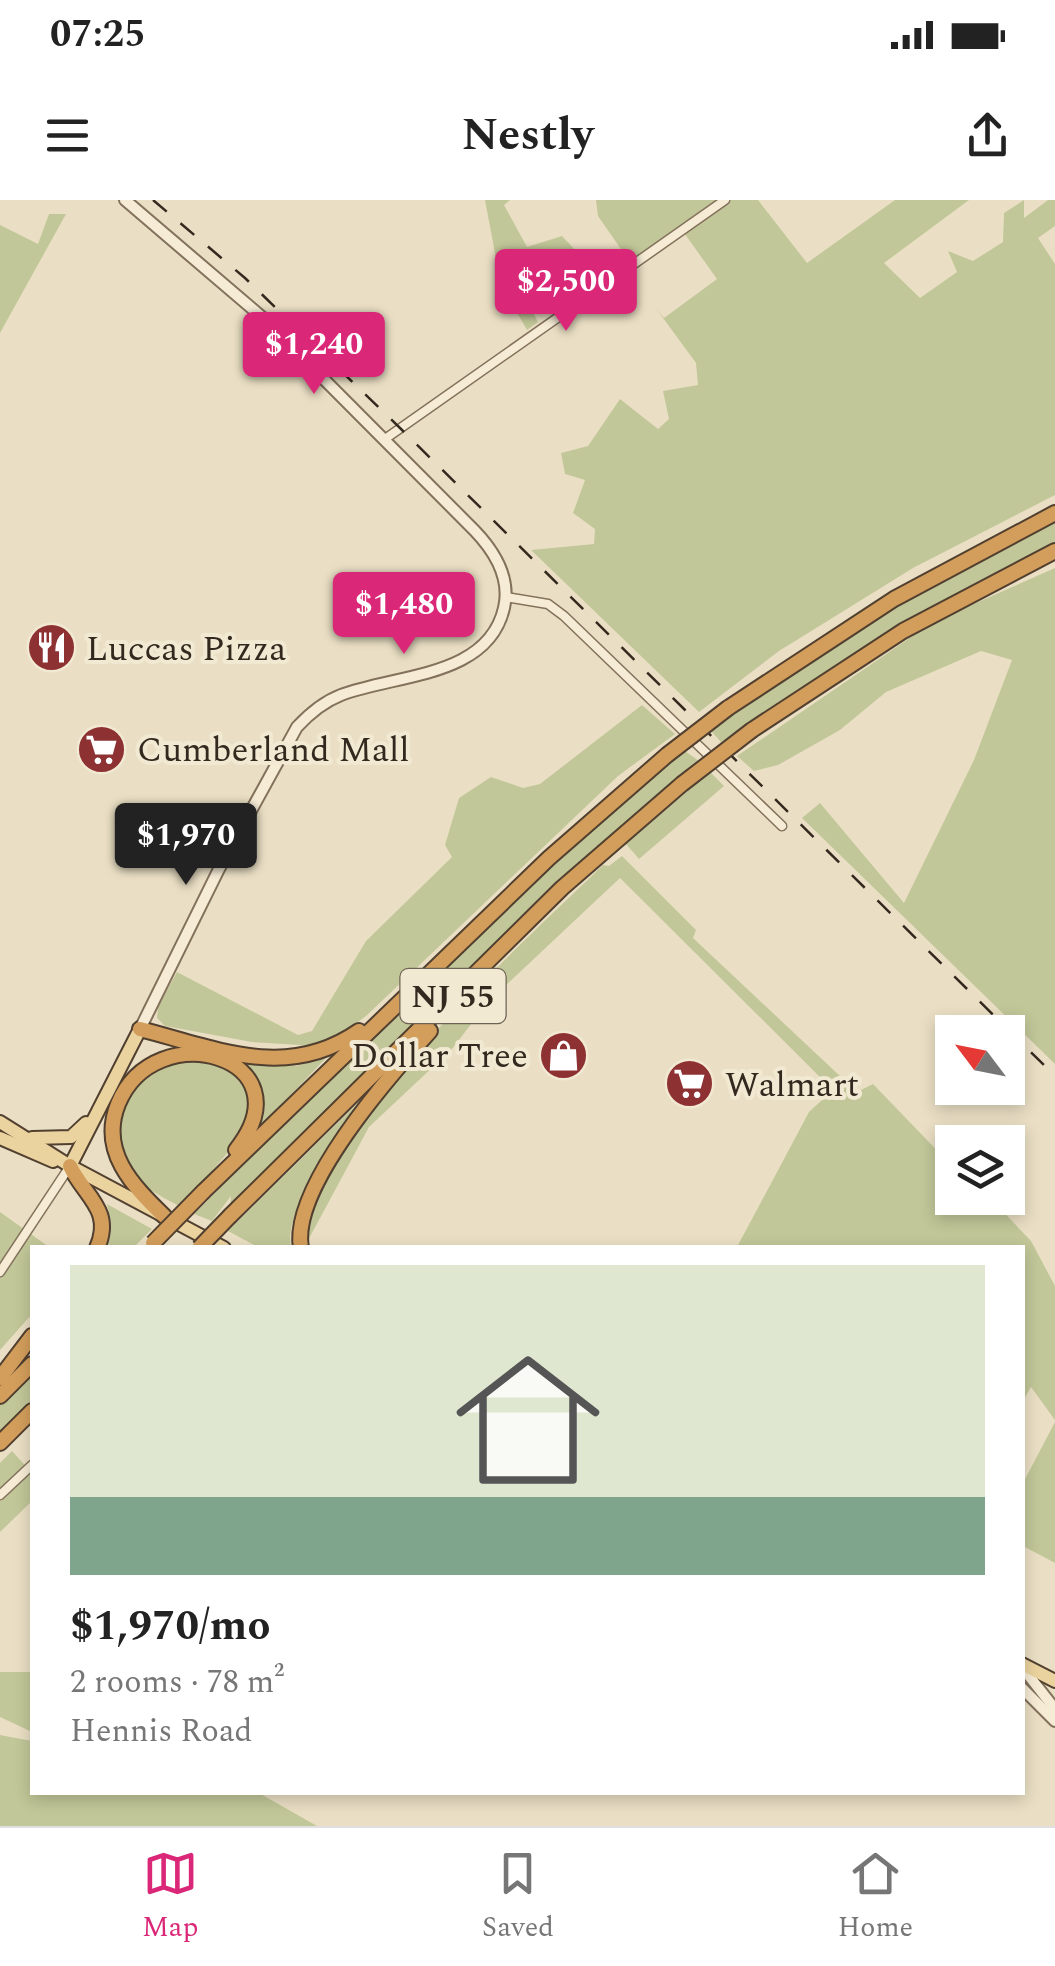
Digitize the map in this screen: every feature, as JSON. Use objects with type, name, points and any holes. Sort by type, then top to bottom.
[{"type":"highway","name":"NJ 55","points":[[151,1245],[464,938],[667,755],[728,708],[882,606],[1050,513]]},
{"type":"highway","name":"NJ 55","points":[[199,1241],[230,1216],[542,908],[682,784],[752,730],[903,630],[1055,552]]},
{"type":"highway","points":[[301,1245],[299,1227],[306,1205],[367,1103],[542,908]]},
{"type":"highway","points":[[140,1029],[265,1057],[288,1060],[316,1055],[365,1027],[464,938]]},
{"type":"highway","points":[[164,1216],[122,1169],[112,1132],[116,1110],[130,1082],[168,1056],[191,1053],[221,1058],[244,1072],[255,1092],[256,1115],[250,1130],[203,1192]]},
{"type":"highway","points":[[70,1166],[99,1207],[102,1227],[98,1245]]},
{"type":"highway","points":[[0,1378],[30,1339]]},
{"type":"highway","points":[[0,1396],[30,1366]]},
{"type":"highway","points":[[0,1446],[30,1413]]},
{"type":"highway","points":[[0,1446],[30,1425]]},
{"type":"main road","points":[[70,1166],[140,1029]]},
{"type":"main road","points":[[30,1138],[71,1137],[105,1095]]},
{"type":"main road","points":[[0,1122],[70,1166]]},
{"type":"main road","points":[[0,1138],[70,1166],[164,1216],[199,1241]]},
{"type":"main road","points":[[1025,1667],[1055,1682]]},
{"type":"street","points":[[125,200],[235,292],[386,439],[490,548],[500,566],[506,597],[494,632],[470,657],[340,696],[316,708],[297,727],[218,870],[140,1029]]},
{"type":"street","points":[[386,439],[725,200]]},
{"type":"street","points":[[506,597],[558,610],[782,826]]},
{"type":"street","points":[[0,1272],[70,1166]]},
{"type":"street","points":[[0,1495],[30,1467]]},
{"type":"street","points":[[1025,1670],[1055,1710]]},
{"type":"street","points":[[1025,1691],[1055,1721]]},
{"type":"green space","points":[[485,200],[510,200],[504,205],[527,247],[562,236],[576,251],[563,266],[547,252],[513,272],[538,322],[527,330],[501,285]]},
{"type":"green space","points":[[596,200],[758,200],[807,263],[895,200],[969,200],[884,263],[920,298],[957,272],[948,251],[973,261],[1003,242],[1004,213],[1024,200],[1024,218],[1048,200],[1055,200],[1055,226],[1038,238],[1055,264],[1055,495],[913,568],[779,651],[699,712],[531,550],[594,544],[595,529],[573,513],[585,480],[565,474],[561,453],[588,446],[620,399],[658,429],[669,419],[663,391],[698,385],[696,363],[655,307],[664,318],[717,279],[682,230],[632,265],[598,216]]},
{"type":"green space","points":[[49,214],[66,214],[0,333],[0,225],[38,244]]},
{"type":"green space","points":[[1055,520],[1055,544],[721,742],[710,730],[939,577]]},
{"type":"green space","points":[[1055,568],[1055,1064],[1025,1035],[1025,1015],[1005,1015],[802,818],[820,803],[904,903],[974,760],[1012,660],[981,651],[886,692],[840,730],[778,765],[754,771],[737,756],[933,622]]},
{"type":"green space","points":[[642,705],[675,734],[618,776],[366,1016],[328,1044],[252,1042],[165,1026],[157,1018],[158,1007],[177,972],[298,1035],[312,1031],[366,941],[452,857],[445,845],[459,798],[491,777],[523,788],[540,784]]},
{"type":"green space","points":[[682,749],[699,761],[586,856],[230,1208],[231,1196],[212,1221],[194,1214],[488,923]]},
{"type":"green space","points":[[710,772],[724,786],[639,859],[626,844]]},
{"type":"green space","points":[[622,856],[696,930],[693,938],[857,1092],[873,1084],[935,1148],[935,1215],[1006,1215],[1031,1241],[1055,1286],[1055,1420],[1031,1387],[1025,1398],[1025,1245],[738,1245],[809,1112],[833,1090],[620,878],[488,1002],[452,1049],[369,1127],[305,1245],[315,1201],[341,1151],[379,1098],[474,991],[603,865],[609,866]]},
{"type":"green space","points":[[228,1053],[297,1066],[328,1056],[256,1131],[260,1106],[257,1087]]},
{"type":"green space","points":[[206,1059],[234,1075],[247,1093],[250,1111],[230,1149],[179,1206],[148,1188],[129,1171],[119,1150],[118,1121],[128,1094],[147,1071],[164,1061]]},
{"type":"green space","points":[[363,1098],[305,1193],[291,1231],[291,1245],[254,1245],[228,1231]]},
{"type":"green space","points":[[107,1204],[152,1229],[136,1245],[106,1245],[111,1223]]},
{"type":"green space","points":[[0,1212],[46,1245],[30,1245],[30,1316],[0,1350]]},
{"type":"green space","points":[[30,1374],[30,1402],[0,1433],[0,1405]]},
{"type":"green space","points":[[1055,1422],[1055,1563],[1025,1547],[1025,1479]]},
{"type":"green space","points":[[12,1451],[30,1471],[30,1503],[0,1532],[0,1463]]},
{"type":"green space","points":[[0,1672],[30,1672],[30,1731],[0,1717]]},
{"type":"green space","points":[[0,1735],[30,1741],[30,1795],[263,1795],[317,1826],[0,1826]]},
{"type":"railway","points":[[153,200],[245,278],[400,428],[1055,1076]]},
{"type":"place","name":"Luccas Pizza","points":[[51,648]]},
{"type":"place","name":"Cumberland Mall","points":[[102,749]]},
{"type":"place","name":"Dollar Tree","points":[[563,1055]]},
{"type":"place","name":"Walmart","points":[[690,1084]]}]
